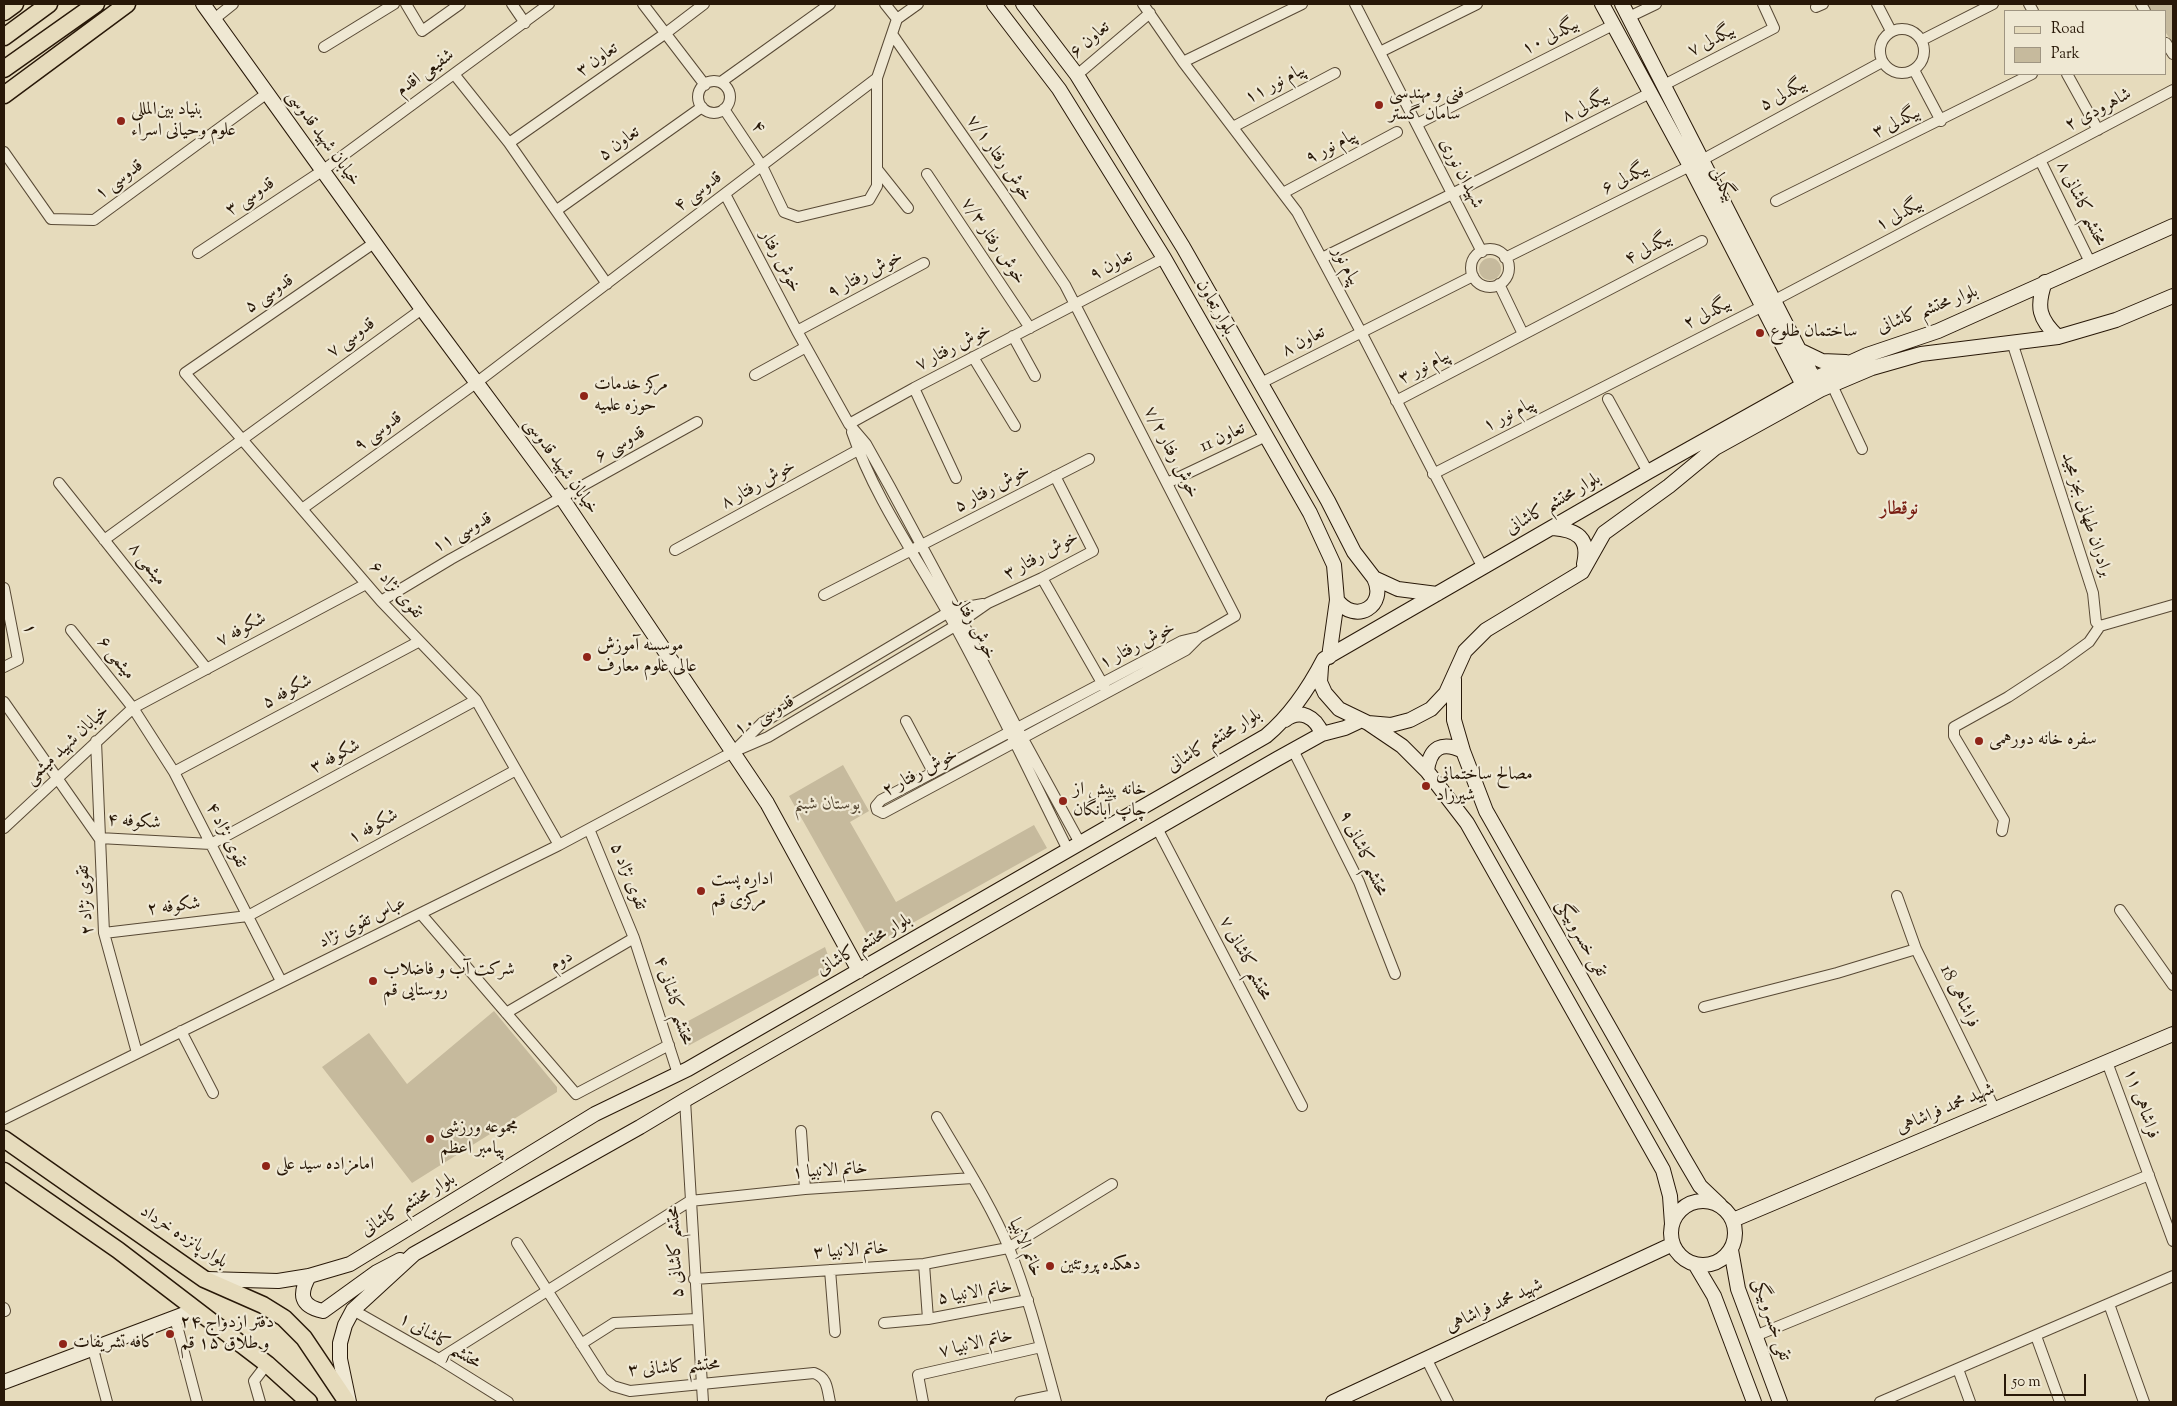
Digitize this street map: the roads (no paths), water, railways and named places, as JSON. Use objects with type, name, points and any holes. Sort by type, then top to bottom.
[{"type":"main road","points":[[4,12],[14,4]]},
{"type":"main road","points":[[4,37],[49,4]]},
{"type":"main road","points":[[4,69],[96,4]]},
{"type":"main road","points":[[4,96],[127,4]]},
{"type":"main road","name":"خیابان شهید قدوسی","points":[[203,4],[374,243],[562,498],[767,803],[858,971]]},
{"type":"main road","name":"بلوار تعاون","points":[[994,4],[1059,89],[1164,258],[1310,513],[1334,565],[1337,600],[1326,658],[1320,672],[1320,682],[1325,693],[1339,709],[1365,722]]},
{"type":"main road","name":"بلوار تعاون","points":[[1023,4],[1077,75],[1183,247],[1328,502],[1354,552],[1374,578],[1398,589],[1437,594]]},
{"type":"main road","name":"بیگدلی","points":[[1602,4],[1650,93],[1696,163]]},
{"type":"main road","name":"بیگدلی","points":[[1622,4],[1664,85],[1696,163],[1808,382]]},
{"type":"main road","points":[[1613,25],[1629,17]]},
{"type":"main road","points":[[4,82],[41,67]]},
{"type":"main road","name":"بلوار محتشم کاشانی","points":[[204,1279],[278,1281],[309,1276],[350,1264],[595,1114],[678,1074],[1266,736],[1282,723],[1310,685],[1326,658],[1652,469],[1808,382],[1854,360],[1938,331],[2173,226]]},
{"type":"main road","points":[[2045,282],[2040,297],[2040,312],[2046,326],[2058,337]]},
{"type":"main road","name":"بلوار محتشم کاشانی","points":[[348,1402],[342,1376],[340,1351],[345,1326],[353,1310],[414,1254],[640,1127],[1322,734],[1365,722],[1391,725],[1410,720],[1431,709],[1446,693],[1465,650],[1486,630],[1582,572],[1604,534],[1669,486],[1715,448],[1820,390],[1872,368],[1921,354],[2058,337],[2116,320],[2173,296]]},
{"type":"main road","name":"بیگدلی","points":[[1769,303],[1799,350],[1808,382]]},
{"type":"main road","points":[[1799,350],[1822,361],[1854,360]]},
{"type":"main road","points":[[1652,469],[1668,468],[1672,478],[1669,486]]},
{"type":"main road","points":[[1553,528],[1572,531],[1585,544],[1586,556],[1582,572]]},
{"type":"main road","points":[[1337,600],[1347,610],[1354,612],[1368,609],[1377,598],[1378,591],[1374,578]]},
{"type":"main road","name":"تقی خسروبیگی","points":[[1454,673],[1454,720],[1463,751],[1486,811],[1700,1186],[1720,1205]]},
{"type":"main road","points":[[1282,723],[1290,716],[1300,714],[1311,717],[1318,724],[1322,734]]},
{"type":"main road","points":[[1365,722],[1402,746],[1427,771],[1467,823],[1663,1170],[1670,1196],[1672,1224],[1670,1234],[1672,1244],[1678,1253],[1685,1260],[1705,1265],[1715,1263],[1724,1258],[1731,1250],[1735,1235],[1733,1220],[1720,1205],[1711,1201],[1691,1202],[1679,1211],[1672,1224]]},
{"type":"main road","points":[[1427,771],[1429,758],[1438,748],[1451,745],[1463,751]]},
{"type":"main road","name":"شهید محمد فراشاهی","points":[[1733,1220],[2173,1034]]},
{"type":"main road","name":"بلوار پانزده خرداد","points":[[4,1139],[204,1279],[263,1305],[284,1318],[304,1338],[348,1402]]},
{"type":"main road","points":[[4,1171],[118,1250],[267,1364],[309,1402]]},
{"type":"main road","name":"شهید محمد فراشاهی","points":[[1333,1402],[1427,1360],[1672,1244]]},
{"type":"main road","name":"تقی خسروبیگی","points":[[1731,1250],[1738,1288],[1780,1402]]},
{"type":"main road","points":[[309,1276],[302,1288],[303,1298],[313,1309],[323,1311],[378,1272],[414,1254]]},
{"type":"main road","points":[[1695,1264],[1714,1296],[1754,1402]]},
{"type":"main road","points":[[4,1382],[195,1310]]},
{"type":"street","points":[[213,20],[233,4]]},
{"type":"street","points":[[324,47],[394,4]]},
{"type":"street","points":[[406,4],[422,31],[460,4]]},
{"type":"street","points":[[512,4],[525,23]]},
{"type":"street","name":"شفیعی اقدم","points":[[322,170],[549,4]]},
{"type":"street","points":[[643,4],[705,85]]},
{"type":"street","name":"تعاون ۳","points":[[509,143],[666,33],[704,4]]},
{"type":"street","points":[[721,82],[730,95],[728,105],[720,112],[710,113],[699,103],[698,92],[705,85],[710,82],[721,82],[830,4]]},
{"type":"street","points":[[885,4],[897,19]]},
{"type":"street","points":[[877,78],[897,19],[918,4]]},
{"type":"street","points":[[1183,62],[1302,4]]},
{"type":"street","name":"شهیدان نوری","points":[[1355,4],[1482,252]]},
{"type":"street","points":[[1380,52],[1477,4]]},
{"type":"street","points":[[1629,17],[1656,4]]},
{"type":"street","name":"بیگدلی ۷","points":[[1664,85],[1774,28],[1763,4]]},
{"type":"street","points":[[1877,4],[1891,31]]},
{"type":"street","points":[[1922,40],[1993,4]]},
{"type":"street","name":"تعاون ۶","points":[[1077,75],[1146,8]]},
{"type":"street","name":"پیام نور","points":[[1146,8],[1183,62],[1297,212],[1482,568]]},
{"type":"street","name":"بیگدلی ۱۰","points":[[1417,124],[1613,25]]},
{"type":"street","points":[[1905,29],[1918,35],[1922,40],[1924,57],[1914,70],[1900,73],[1887,68],[1882,62],[1880,48],[1882,42],[1891,31],[1905,29]]},
{"type":"street","name":"خوش رفتار ۷/۱","points":[[892,34],[1002,192],[1065,285],[1075,304]]},
{"type":"street","name":"بیگدلی ۵","points":[[1696,163],[1882,62]]},
{"type":"street","points":[[1914,70],[1940,120]]},
{"type":"street","name":"پیام نور ۱۱","points":[[1233,127],[1335,73]]},
{"type":"street","points":[[454,74],[509,143],[607,284]]},
{"type":"street","name":"بیگدلی ۳","points":[[1776,201],[2030,75]]},
{"type":"street","points":[[2069,75],[2098,130]]},
{"type":"street","name":"قدوسی ۴","points":[[476,383],[877,78]]},
{"type":"street","name":"۴","points":[[724,109],[762,166],[784,212],[798,217],[869,200],[877,186],[877,78]]},
{"type":"street","name":"شاهرودی ۲","points":[[2040,160],[2173,90]]},
{"type":"street","name":"بیگدلی ۸","points":[[1322,258],[1387,227],[1650,93]]},
{"type":"street","name":"قدوسی ۱","points":[[4,152],[51,219],[94,220],[266,94]]},
{"type":"street","name":"تعاون ۵","points":[[557,210],[702,107]]},
{"type":"street","name":"پیام نور ۹","points":[[1283,193],[1397,132]]},
{"type":"street","name":"محتشم کاشانی ۸","points":[[2040,160],[2090,262]]},
{"type":"street","name":"بیگدلی ۱","points":[[1769,303],[2040,160]]},
{"type":"street","name":"بیگدلی ۶","points":[[1505,258],[1696,163]]},
{"type":"street","points":[[877,169],[908,208]]},
{"type":"street","name":"قدوسی ۳","points":[[198,253],[322,170]]},
{"type":"street","name":"خوش رفتار ۷/۳","points":[[927,174],[1030,328]]},
{"type":"street","name":"خوش رفتار","points":[[725,194],[797,331],[849,424],[858,450],[959,624],[1074,847]]},
{"type":"street","name":"بیگدلی ۴","points":[[1523,334],[1702,241]]},
{"type":"street","name":"قدوسی ۵","points":[[185,373],[374,243]]},
{"type":"street","points":[[1493,250],[1505,258],[1508,273],[1499,284],[1490,287],[1478,283],[1473,276],[1471,266],[1473,260],[1482,252],[1493,250]]},
{"type":"street","name":"تعاون ۹","points":[[1075,304],[1164,258]]},
{"type":"street","name":"خوش رفتار ۹","points":[[797,331],[924,263]]},
{"type":"street","name":"تعاون ۸","points":[[1260,383],[1473,276]]},
{"type":"street","points":[[1499,284],[1523,334]]},
{"type":"street","name":"بیگدلی ۲","points":[[1602,388],[1769,303]]},
{"type":"street","name":"خوش رفتار ۷","points":[[849,424],[1075,304]]},
{"type":"street","name":"خوش رفتار ۷/۲","points":[[1075,304],[1235,616]]},
{"type":"street","name":"قدوسی ۷","points":[[104,540],[422,309]]},
{"type":"street","name":"پیام نور ۳","points":[[1396,401],[1523,334]]},
{"type":"street","points":[[1013,336],[1035,376]]},
{"type":"street","name":"برادران طهانی بجز مجید","points":[[2012,342],[2093,593],[2096,622],[2100,626]]},
{"type":"street","points":[[755,375],[806,347]]},
{"type":"street","points":[[973,357],[1015,426]]},
{"type":"street","name":"تقوی نژاد ۶","points":[[185,373],[381,601],[418,642],[476,700],[559,844]]},
{"type":"street","name":"قدوسی ۹","points":[[302,509],[476,383]]},
{"type":"street","points":[[1832,385],[1862,449]]},
{"type":"street","points":[[914,388],[956,478]]},
{"type":"street","name":"پیام نور ۱","points":[[1433,474],[1602,388]]},
{"type":"street","points":[[1608,399],[1652,469]]},
{"type":"street","name":"قدوسی ۶","points":[[562,498],[697,422]]},
{"type":"street","name":"خوش رفتار","points":[[849,424],[866,444],[916,548]]},
{"type":"street","name":"تعاون 11","points":[[1167,484],[1266,436]]},
{"type":"street","name":"خوش رفتار ۸","points":[[675,550],[858,450]]},
{"type":"street","name":"خوش رفتار ۵","points":[[824,595],[1089,459]]},
{"type":"street","name":"خوش رفتار ۳","points":[[988,603],[1094,551],[1055,476]]},
{"type":"street","name":"میثمی ۸","points":[[59,482],[207,669]]},
{"type":"street","name":"قدوسی ۱۱","points":[[381,601],[451,559],[562,498]]},
{"type":"street","points":[[1042,578],[1105,688]]},
{"type":"street","name":"شکوفه ۷","points":[[133,708],[366,584]]},
{"type":"street","name":"۱","points":[[4,588],[18,660],[4,667]]},
{"type":"street","points":[[951,611],[988,603]]},
{"type":"street","name":"قدوسی ۱۰","points":[[733,752],[768,737],[959,624],[988,603]]},
{"type":"street","points":[[2002,831],[2004,820],[1954,736],[1954,727],[2008,697],[2060,663],[2089,642],[2100,626],[2173,605]]},
{"type":"street","name":"قدوسی ۱۰","points":[[733,752],[762,723],[951,611]]},
{"type":"street","name":"خوش رفتار ۱","points":[[1013,731],[1186,650],[1199,637],[1235,616]]},
{"type":"street","name":"میثمی ۶","points":[[71,630],[133,708]]},
{"type":"street","name":"شکوفه ۵","points":[[174,772],[418,642]]},
{"type":"street","name":"خوش رفتار ۱","points":[[1018,740],[1105,688]]},
{"type":"street","name":"شکوفه ۳","points":[[211,844],[476,700]]},
{"type":"street","name":"شکوفه ۴","points":[[4,702],[99,838],[211,844]]},
{"type":"street","name":"خیابان شهید میثمی","points":[[4,828],[96,740],[133,708]]},
{"type":"street","name":"تقوی نژاد ۴","points":[[133,708],[174,772],[281,981]]},
{"type":"street","points":[[906,721],[933,772]]},
{"type":"street","name":"خوش رفتار ۲","points":[[1013,731],[882,800],[876,806],[877,810],[883,813],[1018,740]]},
{"type":"street","name":"تقوی نژاد ۲","points":[[96,740],[104,933],[137,1053]]},
{"type":"street","name":"محتشم کاشانی ۹","points":[[1293,750],[1359,882],[1395,974]]},
{"type":"street","name":"عباس تقوی نژاد","points":[[4,1119],[281,981],[421,914],[589,829],[733,752]]},
{"type":"street","name":"شکوفه ۱","points":[[248,916],[516,770]]},
{"type":"street","name":"محتشم کاشانی ۷","points":[[1157,828],[1302,1106]]},
{"type":"street","name":"تقوی نژاد ۵","points":[[589,829],[634,938]]},
{"type":"street","name":"فراشاهی 18","points":[[1897,896],[1916,949],[1995,1110]]},
{"type":"street","points":[[2120,910],[2173,985]]},
{"type":"street","points":[[421,914],[576,1094],[669,1045]]},
{"type":"street","name":"شکوفه ۲","points":[[104,933],[248,916]]},
{"type":"street","name":"دوم","points":[[506,1013],[634,938]]},
{"type":"street","name":"محتشم کاشانی ۴","points":[[634,938],[678,1074]]},
{"type":"street","points":[[1704,1007],[1836,973],[1916,949]]},
{"type":"street","points":[[181,1031],[213,1093]]},
{"type":"street","name":"فراشاهی ۱۱","points":[[2107,1062],[2173,1241]]},
{"type":"street","name":"محتشم کاشانی ۵","points":[[684,1100],[703,1402]]},
{"type":"street","name":"خاتم الانبیا","points":[[937,1117],[973,1178],[1008,1248],[1028,1300],[1055,1398]]},
{"type":"street","points":[[802,1131],[805,1189]]},
{"type":"street","points":[[1755,1336],[2149,1175]]},
{"type":"street","name":"خاتم الانبیا ۱","points":[[690,1201],[805,1189],[973,1178]]},
{"type":"street","points":[[1008,1248],[1112,1184]]},
{"type":"street","points":[[439,1359],[690,1201]]},
{"type":"street","name":"محتشم کاشانی ۳","points":[[517,1243],[602,1378],[613,1386],[630,1391],[814,1373],[822,1376],[826,1383],[830,1402]]},
{"type":"street","name":"خاتم الانبیا ۳","points":[[694,1279],[924,1264],[1008,1248]]},
{"type":"street","points":[[924,1264],[928,1319]]},
{"type":"street","points":[[830,1270],[834,1332]]},
{"type":"street","points":[[1881,1402],[2173,1276]]},
{"type":"street","name":"خاتم الانبیا ۵","points":[[884,1323],[928,1319],[1028,1300]]},
{"type":"street","points":[[2109,1304],[2144,1402]]},
{"type":"street","name":"محتشم کاشانی ۱","points":[[353,1310],[439,1359],[508,1402]]},
{"type":"street","points":[[175,1318],[197,1402]]},
{"type":"street","points":[[581,1344],[614,1322],[697,1319]]},
{"type":"street","points":[[2036,1336],[2060,1402]]},
{"type":"street","name":"خاتم الانبیا ۷","points":[[922,1402],[918,1375],[1041,1347]]},
{"type":"street","points":[[93,1349],[107,1402]]},
{"type":"street","points":[[1427,1360],[1448,1402]]},
{"type":"street","points":[[260,1402],[254,1381],[267,1364]]},
{"type":"street","points":[[1958,1369],[1970,1402]]},
{"type":"street","points":[[1020,1402],[1055,1398]]},
{"type":"place","name":"فنی و مهندسی سامان گستر","points":[[1379,105]]},
{"type":"place","name":"بنیاد بین‌المللی علوم وحیانی اسراء","points":[[121,121]]},
{"type":"place","name":"ساختمان طلوع","points":[[1760,333]]},
{"type":"place","name":"مرکز خدمات حوزه علمیه","points":[[584,396]]},
{"type":"place","name":"موسسه آموزش عالی علوم معارف","points":[[587,657]]},
{"type":"place","name":"سفره خانه دورهمی","points":[[1979,741]]},
{"type":"place","name":"مصالح ساختمانی شیرزاد","points":[[1426,786]]},
{"type":"place","name":"خانه پیش از چاپ آبانگان","points":[[1063,801]]},
{"type":"place","name":"اداره پست مرکزی قم","points":[[701,891]]},
{"type":"place","name":"شرکت آب و فاضلاب روستایی قم","points":[[373,981]]},
{"type":"place","name":"مجموعه ورزشی پیامبر اعظم","points":[[430,1139]]},
{"type":"place","name":"امامزاده سید علی","points":[[266,1166]]},
{"type":"place","name":"دهکده پروتئین","points":[[1050,1266]]},
{"type":"place","name":"دفتر ازدواج ۲۴ و طلاق ۱۵ قم","points":[[170,1334]]},
{"type":"place","name":"کافه تشریفات","points":[[63,1344]]},
{"type":"district","name":"نوقطار","points":[[1899,511]]},
{"type":"park label","name":"بوستان شبنم","points":[[827,806]]}]
